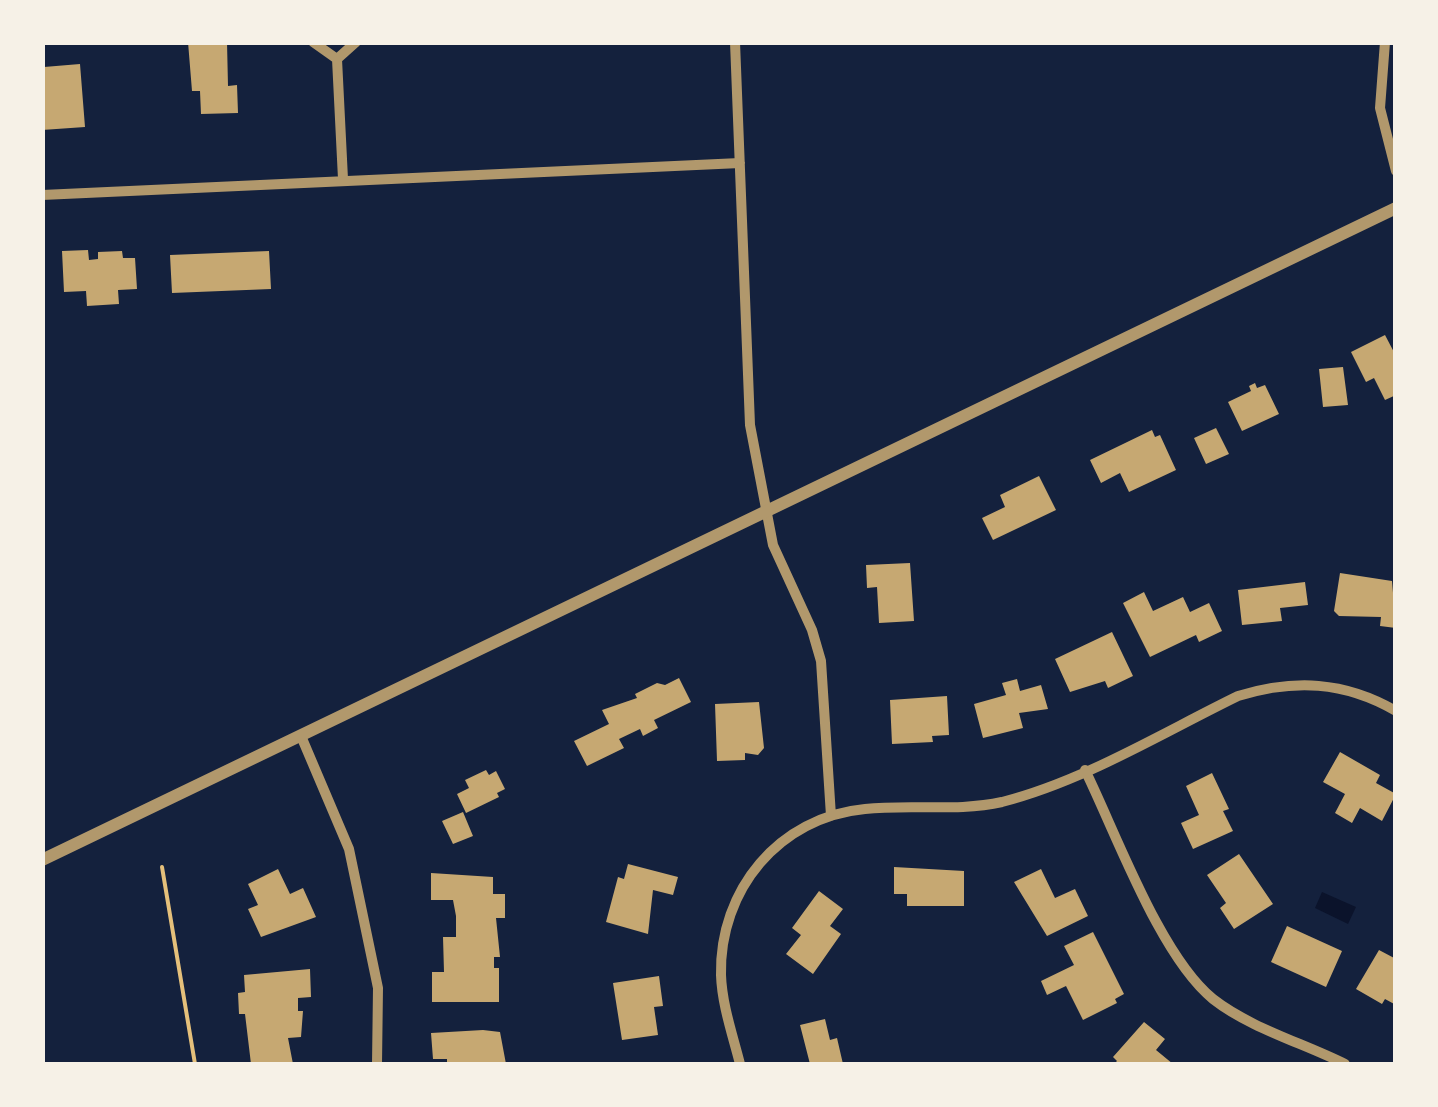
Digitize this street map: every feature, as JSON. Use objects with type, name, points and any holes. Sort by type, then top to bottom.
[{"type":"street","points":[[313,42],[337,59]]},
{"type":"street","points":[[337,59],[356,42]]},
{"type":"street","points":[[735,42],[750,424],[769,510],[772,546],[812,630],[821,661],[831,816]]},
{"type":"street","points":[[1385,42],[1380,108],[1396,171]]},
{"type":"street","points":[[337,59],[342,179]]},
{"type":"street","points":[[42,195],[740,163]]},
{"type":"street","points":[[42,860],[1396,208]]},
{"type":"street","points":[[740,1064],[721,980],[721,953],[732,908],[754,868],[771,850],[804,828],[831,816],[867,808],[998,803],[1085,770],[1238,696],[1270,686],[1336,686],[1370,696],[1396,710]]},
{"type":"street","points":[[300,736],[348,849],[378,988],[377,1064]]},
{"type":"street","points":[[1085,770],[1173,951],[1197,984],[1239,1015],[1345,1064]]},
{"type":"path","points":[[162,867],[195,1064]]},
{"type":"water","points":[[1322,892],[1356,907],[1348,924],[1315,908]]},
{"type":"building","points":[[188,42],[227,42],[228,86],[237,85],[238,113],[201,114],[200,91],[192,91]]},
{"type":"building","points":[[80,64],[85,127],[42,130],[44,67]]},
{"type":"building","points":[[88,250],[89,260],[98,259],[98,252],[122,251],[123,258],[135,258],[137,289],[118,290],[119,304],[87,306],[86,291],[64,292],[62,251]]},
{"type":"building","points":[[269,251],[271,289],[172,293],[170,255]]},
{"type":"building","points":[[1385,335],[1396,356],[1396,395],[1385,400],[1374,378],[1366,382],[1351,352]]},
{"type":"building","points":[[1343,367],[1348,405],[1323,407],[1319,369]]},
{"type":"building","points":[[1255,383],[1257,388],[1265,385],[1279,414],[1242,431],[1228,402],[1251,391],[1249,386]]},
{"type":"building","points":[[1216,428],[1229,454],[1206,464],[1194,438]]},
{"type":"building","points":[[1152,430],[1155,437],[1160,435],[1176,470],[1129,492],[1120,473],[1101,483],[1090,460]]},
{"type":"building","points":[[1039,476],[1056,510],[993,540],[982,518],[1005,507],[1000,495]]},
{"type":"building","points":[[910,563],[914,621],[879,623],[877,587],[867,588],[866,565]]},
{"type":"building","points":[[1340,573],[1392,581],[1396,628],[1380,626],[1381,617],[1339,616],[1334,611]]},
{"type":"building","points":[[1305,582],[1308,605],[1280,608],[1282,621],[1242,625],[1238,590]]},
{"type":"building","points":[[1144,592],[1153,611],[1183,597],[1190,612],[1209,603],[1222,631],[1199,642],[1196,635],[1150,657],[1123,603]]},
{"type":"building","points":[[1112,632],[1133,676],[1108,688],[1105,681],[1070,692],[1055,659]]},
{"type":"building","points":[[679,678],[691,702],[654,720],[658,728],[643,736],[640,729],[619,739],[624,748],[587,766],[574,741],[609,724],[602,710],[637,698],[635,694],[657,683],[665,685]]},
{"type":"building","points":[[1017,679],[1020,691],[1041,685],[1048,709],[1019,713],[1023,728],[983,738],[974,704],[1006,695],[1002,683]]},
{"type":"building","points":[[947,696],[949,735],[932,736],[933,742],[892,744],[890,700]]},
{"type":"building","points":[[759,702],[764,748],[758,755],[745,753],[745,760],[717,761],[715,704]]},
{"type":"building","points":[[1340,752],[1380,775],[1376,783],[1396,794],[1382,821],[1360,808],[1352,823],[1335,813],[1345,794],[1323,782]]},
{"type":"building","points":[[486,770],[489,775],[496,771],[505,789],[497,793],[499,797],[466,813],[457,794],[469,788],[465,780]]},
{"type":"building","points":[[1212,773],[1229,809],[1223,811],[1233,831],[1193,849],[1181,823],[1199,815],[1186,786]]},
{"type":"building","points":[[463,812],[473,836],[453,844],[442,821]]},
{"type":"building","points":[[1239,854],[1273,904],[1234,929],[1220,908],[1226,903],[1207,875]]},
{"type":"building","points":[[628,864],[678,877],[673,895],[653,890],[648,934],[606,922],[618,877],[624,879]]},
{"type":"building","points":[[894,867],[964,871],[964,906],[907,906],[907,894],[894,894]]},
{"type":"building","points":[[278,869],[290,894],[303,888],[316,917],[261,937],[248,909],[258,905],[248,884]]},
{"type":"building","points":[[1041,869],[1055,898],[1075,889],[1088,916],[1047,936],[1014,882]]},
{"type":"building","points":[[431,873],[493,877],[493,894],[505,894],[505,918],[496,918],[500,957],[494,957],[494,968],[499,968],[499,1002],[432,1002],[432,972],[444,972],[443,937],[456,937],[456,916],[453,900],[431,900]]},
{"type":"building","points":[[819,891],[843,909],[830,926],[841,934],[813,974],[786,954],[801,935],[792,928]]},
{"type":"building","points":[[1287,926],[1342,951],[1326,987],[1271,962]]},
{"type":"building","points":[[1093,932],[1124,994],[1115,999],[1117,1003],[1083,1020],[1066,986],[1047,995],[1041,981],[1074,965],[1064,946]]},
{"type":"building","points":[[1379,950],[1396,959],[1396,1005],[1385,999],[1382,1004],[1356,989]]},
{"type":"building","points":[[310,969],[311,997],[298,998],[298,1011],[303,1011],[301,1037],[288,1038],[293,1064],[251,1064],[245,1014],[239,1014],[238,993],[245,992],[244,975]]},
{"type":"building","points":[[659,976],[663,1006],[654,1007],[658,1035],[622,1040],[613,983]]},
{"type":"building","points":[[825,1019],[830,1040],[837,1038],[843,1064],[810,1064],[800,1025]]},
{"type":"building","points":[[1144,1022],[1165,1039],[1156,1050],[1173,1064],[1114,1064],[1117,1061],[1113,1057]]},
{"type":"building","points":[[500,1032],[506,1064],[447,1064],[447,1059],[433,1059],[431,1033]]}]
